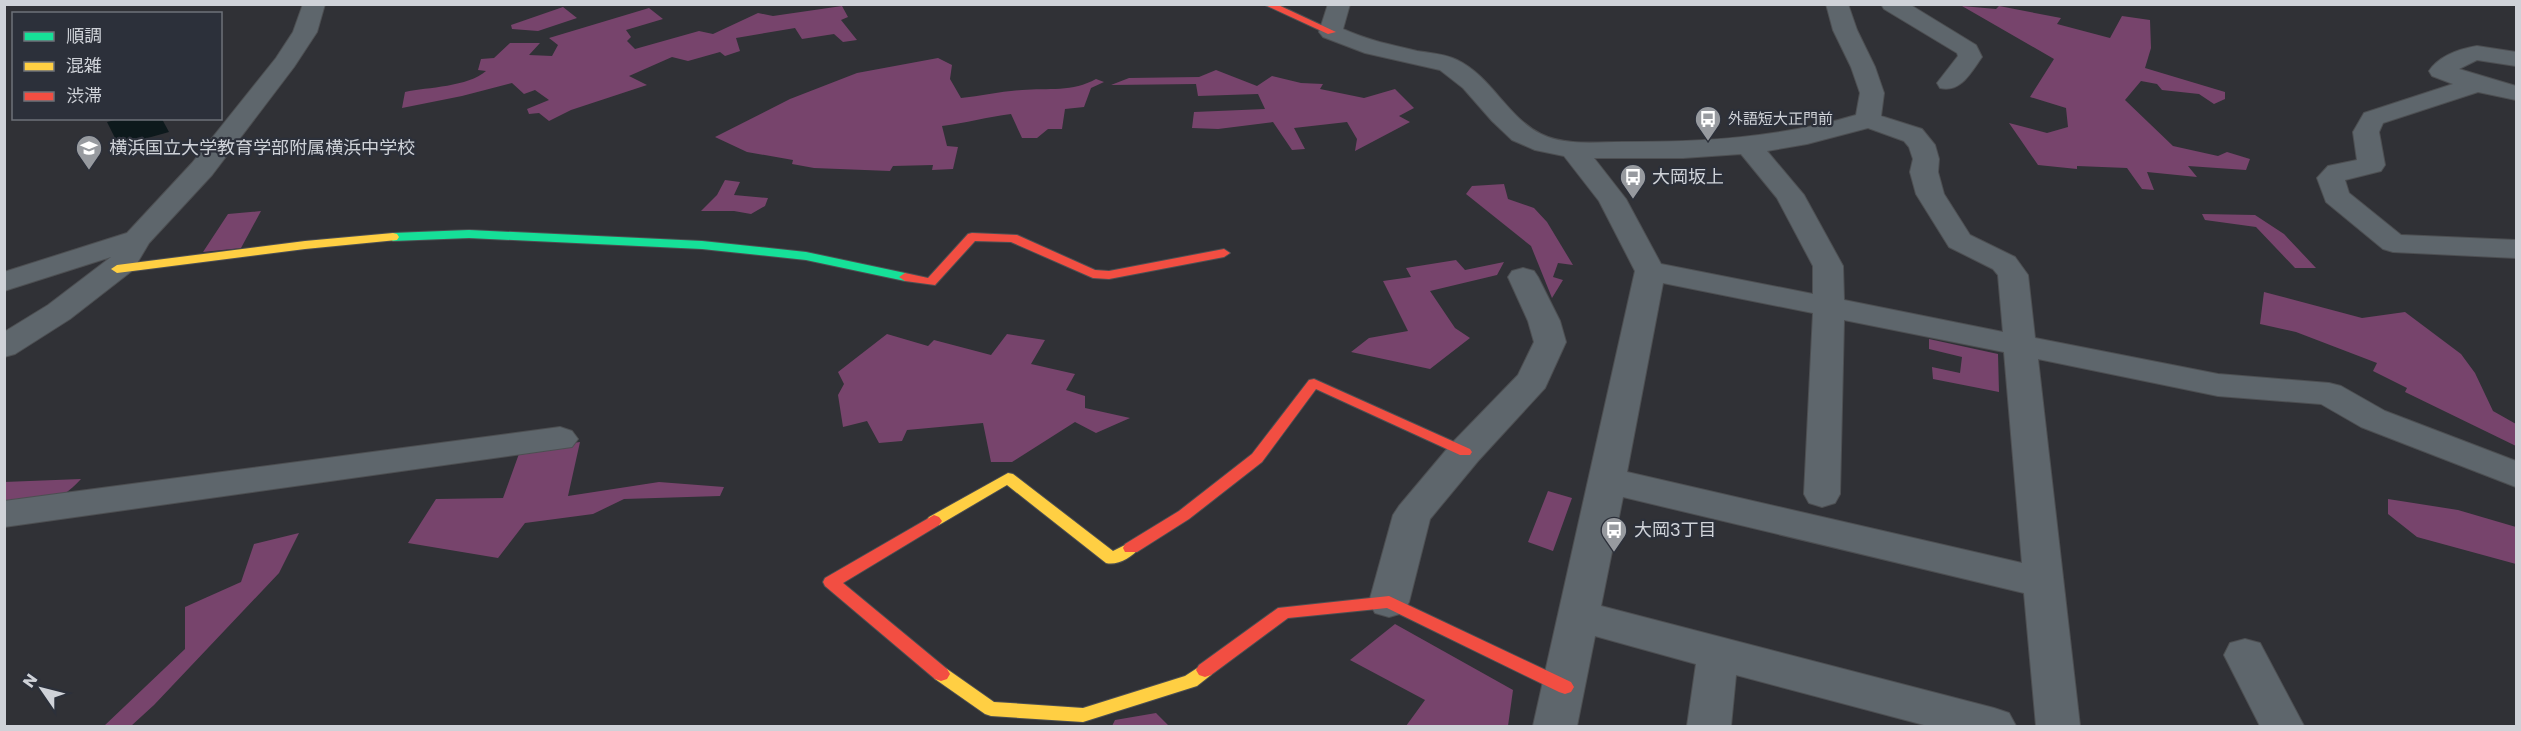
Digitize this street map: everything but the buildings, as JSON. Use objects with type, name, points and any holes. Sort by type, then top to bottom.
[{"type":"street","points":[[4,347],[59,312],[122,264],[137,239],[202,169],[286,62],[305,32],[314,4]]},
{"type":"street","points":[[1267,4],[1354,44],[1449,65],[1469,81],[1509,123],[1532,140],[1560,149],[1670,151],[1749,146],[1833,132],[1868,120],[1913,135],[1922,146],[1926,159],[1924,172],[1930,194],[1959,241],[2004,263],[2013,275],[2018,346],[2058,726]]},
{"type":"street","points":[[1331,32],[1339,4]]},
{"type":"street","points":[[1837,4],[1845,30],[1863,67],[1872,93],[1868,120]]},
{"type":"street","points":[[1892,4],[1968,50],[1970,57],[1949,83]]},
{"type":"street","points":[[2517,59],[2478,52],[2463,55],[2441,71],[2477,84],[2517,93]]},
{"type":"street","points":[[2477,84],[2373,118],[2366,132],[2371,165],[2338,172],[2331,178],[2332,188],[2336,196],[2393,243],[2517,249]]},
{"type":"street","points":[[1749,146],[1790,195],[1828,266],[1829,307],[1822,494]]},
{"type":"street","points":[[1555,726],[1580,616],[1650,272],[1612,199],[1573,150]]},
{"type":"street","points":[[117,269],[305,245],[400,236],[469,234],[702,245],[806,256],[931,282],[972,237],[1013,238],[1093,274],[1109,275],[1224,253]]},
{"type":"street","points":[[4,282],[137,239]]},
{"type":"street","points":[[1650,272],[2218,385],[2329,394],[2373,419],[2517,475]]},
{"type":"street","points":[[1389,602],[1412,515],[1465,452],[1533,380],[1550,342],[1544,321],[1523,277]]},
{"type":"street","points":[[1465,452],[1314,382],[1257,458],[1184,515],[1112,559],[1008,478],[831,582],[940,673],[991,709],[1083,715],[1191,681],[1284,612],[1389,602],[1565,687]]},
{"type":"street","points":[[4,514],[560,439]]},
{"type":"street","points":[[1606,480],[2043,583]]},
{"type":"street","points":[[1580,616],[1994,726]]},
{"type":"street","points":[[1709,726],[1718,654]]},
{"type":"street","points":[[2245,655],[2282,726]]},
{"type":"shaded area","points":[[842,6],[848,17],[841,20],[857,40],[843,42],[834,34],[802,39],[795,28],[736,38],[740,51],[725,56],[720,52],[688,61],[672,57],[629,76],[647,85],[571,110],[549,121],[539,113],[529,114],[527,109],[549,100],[535,90],[524,94],[512,83],[402,108],[405,92],[447,86],[478,76],[486,71],[478,70],[481,59],[494,58],[510,43],[540,43],[529,55],[552,56],[558,45],[549,38],[649,8],[663,19],[626,30],[631,37],[627,41],[635,49],[699,31],[713,34],[758,13],[773,16]]},
{"type":"shaded area","points":[[1962,6],[1996,9],[1999,6],[2061,18],[2057,24],[2110,38],[2122,16],[2150,20],[2151,48],[2145,68],[2225,92],[2225,99],[2214,104],[2199,94],[2162,90],[2157,84],[2141,81],[2125,100],[2173,146],[2218,156],[2227,152],[2250,159],[2246,170],[2188,166],[2197,177],[2147,172],[2154,190],[2142,189],[2127,168],[2077,166],[2077,169],[2038,165],[2009,123],[2047,133],[2068,127],[2066,108],[2030,97],[2054,59]]},
{"type":"shaded area","points":[[563,7],[577,18],[538,31],[512,29],[511,25]]},
{"type":"shaded area","points":[[938,58],[952,65],[950,79],[961,98],[1014,91],[1069,88],[1096,79],[1104,82],[1091,88],[1084,107],[1065,109],[1062,129],[1048,129],[1037,138],[1022,138],[1011,114],[942,126],[947,146],[958,147],[953,169],[932,170],[933,165],[893,166],[890,171],[814,168],[792,164],[793,160],[747,152],[715,137],[790,99],[857,73]]},
{"type":"shaded area","points":[[1216,70],[1257,86],[1272,76],[1301,83],[1323,84],[1320,89],[1364,98],[1395,89],[1414,108],[1399,116],[1410,122],[1355,151],[1357,139],[1347,122],[1294,128],[1305,149],[1292,150],[1273,122],[1218,129],[1192,128],[1194,112],[1265,109],[1258,94],[1198,96],[1196,84],[1111,85],[1129,78],[1199,77]]},
{"type":"shaded area","points":[[163,120],[169,132],[119,146],[107,122]]},
{"type":"shaded area","points":[[725,180],[740,182],[734,195],[768,198],[765,206],[751,214],[734,211],[701,211],[717,195]]},
{"type":"shaded area","points":[[1504,184],[1508,199],[1534,208],[1547,222],[1573,265],[1558,263],[1553,277],[1563,280],[1552,298],[1531,246],[1466,194],[1472,186]]},
{"type":"shaded area","points":[[261,211],[241,248],[203,252],[228,214]]},
{"type":"shaded area","points":[[2202,214],[2255,215],[2284,234],[2316,268],[2295,268],[2256,227],[2205,220]]},
{"type":"shaded area","points":[[1456,260],[1465,270],[1504,262],[1497,275],[1430,291],[1455,328],[1470,338],[1430,369],[1351,352],[1369,338],[1408,331],[1383,281],[1411,277],[1406,268]]},
{"type":"shaded area","points":[[2264,292],[2362,318],[2405,312],[2461,354],[2475,373],[2493,411],[2516,424],[2516,446],[2405,392],[2407,388],[2373,371],[2377,363],[2296,332],[2260,324]]},
{"type":"shaded area","points":[[887,334],[928,346],[934,340],[991,355],[1007,334],[1045,340],[1031,364],[1075,374],[1066,390],[1085,396],[1085,408],[1130,418],[1096,433],[1075,422],[1012,462],[991,462],[983,423],[907,430],[902,441],[879,443],[867,421],[843,427],[838,395],[844,384],[838,372]]},
{"type":"shaded area","points":[[1929,339],[1998,354],[1999,392],[1933,379],[1932,367],[1960,373],[1962,357],[1929,349]]},
{"type":"shaded area","points":[[580,442],[568,496],[659,482],[724,487],[720,496],[624,499],[593,514],[525,523],[498,558],[408,543],[436,499],[503,498],[520,451]]},
{"type":"shaded area","points":[[81,479],[64,494],[46,502],[5,507],[4,482]]},
{"type":"shaded area","points":[[1548,491],[1572,498],[1553,551],[1528,542]]},
{"type":"shaded area","points":[[2388,499],[2458,510],[2516,527],[2516,564],[2417,537],[2388,514]]},
{"type":"shaded area","points":[[299,533],[279,573],[154,705],[131,726],[104,726],[185,649],[185,607],[241,582],[254,544]]},
{"type":"shaded area","points":[[1395,624],[1513,690],[1508,726],[1406,726],[1425,700],[1350,660]]},
{"type":"shaded area","points":[[1156,713],[1169,726],[1112,726],[1115,720]]},
{"type":"traffic: fast","points":[[393,237],[469,234],[702,245],[806,256],[905,277]]},
{"type":"traffic: slow","points":[[117,269],[305,245],[393,237]]},
{"type":"traffic: slow","points":[[934,521],[1008,478],[1112,559],[1131,548]]},
{"type":"traffic: slow","points":[[941,674],[991,709],[1083,715],[1191,681],[1205,670]]},
{"type":"traffic: jam","points":[[1267,4],[1331,32]]},
{"type":"traffic: jam","points":[[905,277],[931,282],[972,237],[1013,238],[1093,274],[1109,275],[1224,253]]},
{"type":"traffic: jam","points":[[1131,548],[1184,515],[1257,458],[1314,383],[1465,452]]},
{"type":"traffic: jam","points":[[934,521],[831,582],[941,674]]},
{"type":"traffic: jam","points":[[1205,670],[1284,612],[1389,602],[1565,687]]},
{"type":"place","name":"外語短大正門前","points":[[1708,142]]},
{"type":"place","name":"横浜国立大学教育学部附属横浜中学校","points":[[89,171]]},
{"type":"place","name":"大岡坂上","points":[[1633,200]]},
{"type":"place","name":"大岡3丁目","points":[[1614,553]]}]
